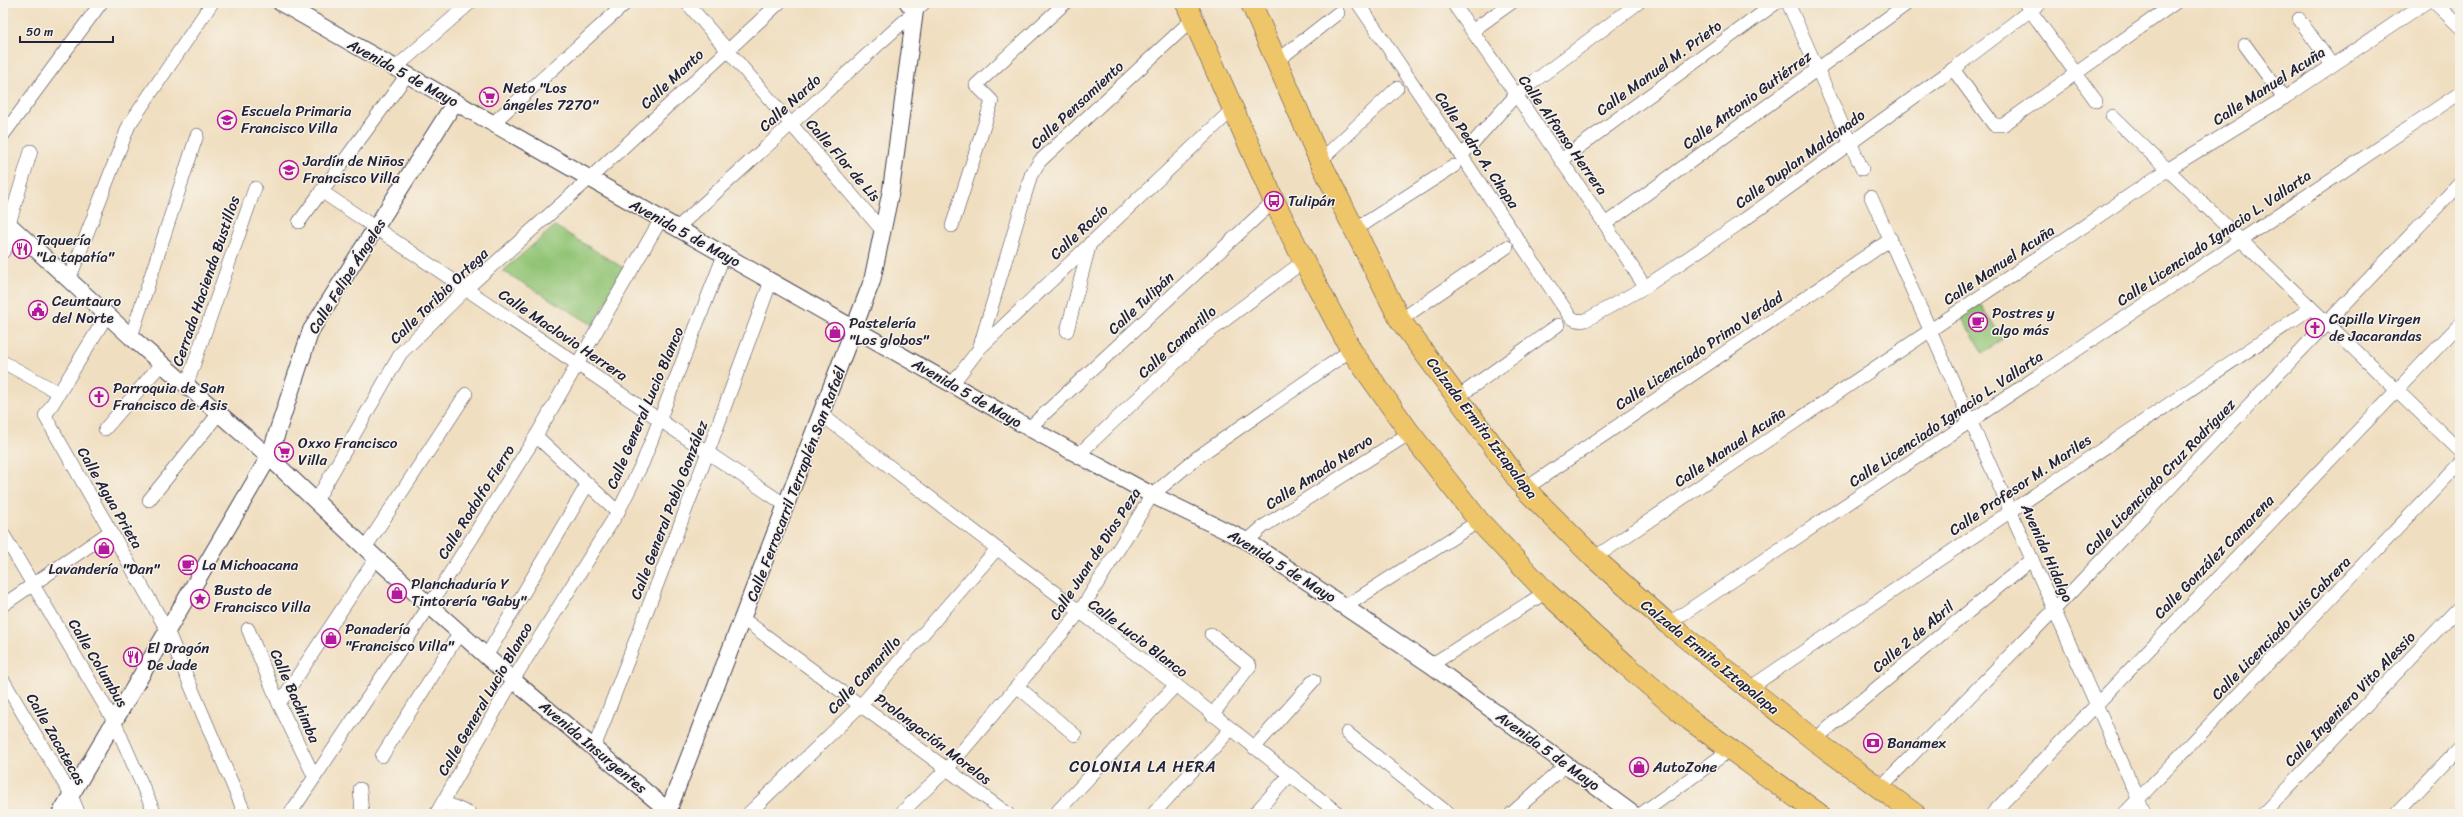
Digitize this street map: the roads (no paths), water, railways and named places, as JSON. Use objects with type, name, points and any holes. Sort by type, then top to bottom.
[{"type":"main road","name":"Calzada Ermita Iztapalapa","points":[[1251,3],[1320,161],[1353,231],[1400,320],[1525,489],[1594,558],[1668,624],[1814,740],[1915,814]]},
{"type":"main road","points":[[1190,11],[1274,201],[1304,261],[1351,350],[1410,433],[1479,521],[1546,592],[1626,665],[1730,750],[1819,814]]},
{"type":"street","points":[[3,135],[101,3]]},
{"type":"street","points":[[69,280],[129,125],[212,3]]},
{"type":"street","name":"Avenida 5 de Mayo","points":[[281,3],[855,330],[953,383],[1029,428],[1152,495],[1247,541],[1346,606],[1431,665],[1633,814]]},
{"type":"street","points":[[299,222],[400,72],[470,3]]},
{"type":"street","points":[[492,124],[626,3]]},
{"type":"street","name":"Calle Flor de Lis","points":[[687,3],[881,229]]},
{"type":"street","name":"Calle Manto","points":[[589,179],[779,3]]},
{"type":"street","points":[[952,226],[992,101],[976,85],[1065,3]]},
{"type":"street","name":"Calle Pedro A. Chapa","points":[[1358,3],[1462,154],[1569,315]]},
{"type":"street","name":"Calle Alfonso Herrera","points":[[1453,3],[1605,224],[1645,287]]},
{"type":"street","points":[[1472,31],[1510,3]]},
{"type":"street","points":[[1462,154],[1516,95],[1638,3]]},
{"type":"street","name":"Calle Manuel M. Prieto","points":[[1561,160],[1776,3]]},
{"type":"street","points":[[1788,3],[1862,169]]},
{"type":"street","name":"Calle Antonio Gutiérrez","points":[[1605,224],[1816,68],[1908,3]]},
{"type":"street","points":[[1953,69],[1994,125],[2003,125],[2175,3]]},
{"type":"street","name":"Calle Manuel Acuña","points":[[1594,558],[2167,170],[2284,98],[2425,3]]},
{"type":"street","points":[[2435,3],[2460,26]]},
{"type":"street","name":"Calle Nardo","points":[[677,228],[791,124],[915,5]]},
{"type":"street","name":"Calle Ferrocarril Terraplén San Rafaél","points":[[669,813],[855,330],[872,281],[881,229],[894,170],[915,5]]},
{"type":"street","points":[[2032,5],[2076,74],[2096,101]]},
{"type":"street","name":"Calle Duplan Maldonado","points":[[1569,315],[1573,320],[1586,320],[1645,287],[1737,225],[1953,69],[2032,5]]},
{"type":"street","name":"Calle Pensamiento","points":[[979,349],[1031,175],[1040,161],[1190,11]]},
{"type":"street","points":[[1277,61],[1338,13]]},
{"type":"street","points":[[2299,19],[2332,65]]},
{"type":"street","points":[[2246,45],[2284,98]]},
{"type":"street","points":[[1320,161],[1397,88]]},
{"type":"street","name":"Calle Licenciado Ignacio L. Vallarta","points":[[1668,624],[1972,422],[2460,93]]},
{"type":"street","name":"Calle Felipe Ángeles","points":[[60,814],[115,723],[167,630],[269,457],[311,330],[456,102]]},
{"type":"street","name":"Calle Rocío","points":[[953,383],[979,349],[1233,109]]},
{"type":"street","points":[[2112,116],[2460,451]]},
{"type":"street","points":[[132,337],[197,135]]},
{"type":"street","points":[[3,252],[9,225],[31,151]]},
{"type":"street","points":[[1353,231],[1454,166]]},
{"type":"street","name":"Calle Toribio Ortega","points":[[316,501],[401,353],[466,289],[589,179]]},
{"type":"street","name":"Calle Licenciado Cruz Rodríguez","points":[[1879,789],[2055,609],[2328,324],[2460,183]]},
{"type":"street","name":"Cerrada Hacienda Bustillos","points":[[187,384],[255,188]]},
{"type":"street","name":"Calle Maclovio Herrera","points":[[321,191],[375,229],[578,364],[787,506]]},
{"type":"street","name":"Avenida Hidalgo","points":[[1871,197],[1932,330],[2145,814]]},
{"type":"street","name":"Calle Tulipán","points":[[1029,428],[1274,201]]},
{"type":"street","name":"Calle Rodolfo Fierro","points":[[295,810],[314,776],[430,605],[536,436],[661,219]]},
{"type":"street","name":"Avenida Insurgentes","points":[[9,225],[107,315],[220,412],[371,553],[487,655],[513,680],[669,813]]},
{"type":"street","name":"Calle Licenciado Primo Verdad","points":[[1525,489],[1891,239]]},
{"type":"street","points":[[1068,331],[1090,244]]},
{"type":"street","points":[[1400,320],[1507,247]]},
{"type":"street","name":"Calle General Lucio Blanco","points":[[436,814],[513,680],[618,512],[643,462],[724,255]]},
{"type":"street","name":"Calle Camarillo","points":[[1078,455],[1205,335],[1304,261]]},
{"type":"street","name":"Calle General Pablo González","points":[[594,748],[708,452],[771,281]]},
{"type":"street","name":"Calle Profesor M. Mariles","points":[[1748,689],[2311,308]]},
{"type":"street","points":[[3,362],[59,393],[107,315]]},
{"type":"street","name":"Calle González Camarena","points":[[1992,814],[2460,324]]},
{"type":"street","points":[[1458,398],[1558,325]]},
{"type":"street","name":"Calle Juan de Dios Peza","points":[[900,814],[947,769],[1018,687],[1079,613],[1152,495],[1199,456],[1351,350]]},
{"type":"street","points":[[105,429],[162,362]]},
{"type":"street","name":"Calle Agua Prieta","points":[[59,393],[45,416],[167,630],[245,814]]},
{"type":"street","points":[[279,704],[466,394]]},
{"type":"street","points":[[149,500],[220,412]]},
{"type":"street","name":"Calle Lucio Blanco","points":[[822,415],[996,550],[1176,685],[1230,730],[1339,814]]},
{"type":"street","name":"Calle Amado Nervo","points":[[1247,541],[1264,526],[1410,433]]},
{"type":"street","points":[[536,436],[587,485],[618,512]]},
{"type":"street","name":"Calle Licenciado Luis Cabrera","points":[[2124,814],[2460,464]]},
{"type":"street","points":[[487,655],[587,485]]},
{"type":"street","points":[[1346,606],[1479,521]]},
{"type":"street","points":[[3,605],[33,586],[111,531]]},
{"type":"street","name":"Calle Columbus","points":[[3,534],[115,723],[156,814]]},
{"type":"street","name":"Calle Camarillo","points":[[748,814],[861,705],[996,550]]},
{"type":"street","name":"Calle 2 de Abril","points":[[1814,740],[2032,559]]},
{"type":"street","points":[[1431,665],[1546,592]]},
{"type":"street","name":"Calle Ingeniero Vito Alessio","points":[[2263,814],[2460,606]]},
{"type":"street","name":"Prolongación Morelos","points":[[744,619],[1008,814]]},
{"type":"street","name":"Calle Bachimba","points":[[248,629],[279,704],[314,776]]},
{"type":"street","points":[[382,756],[460,632]]},
{"type":"street","points":[[1211,634],[1250,666],[1212,715]]},
{"type":"street","name":"Calle Zacatecas","points":[[3,680],[71,795],[78,814]]},
{"type":"street","points":[[1254,748],[1314,680]]},
{"type":"street","points":[[1055,814],[1176,685]]},
{"type":"street","points":[[1018,687],[1075,734]]},
{"type":"street","points":[[1152,814],[1230,730]]},
{"type":"street","points":[[1347,733],[1449,814]]},
{"type":"street","points":[[2396,814],[2460,747]]},
{"type":"street","points":[[1641,814],[1730,750]]},
{"type":"street","points":[[1511,814],[1567,764]]},
{"type":"street","points":[[1254,814],[1289,776]]},
{"type":"street","points":[[360,789],[362,814]]},
{"type":"street","points":[[443,802],[470,814]]},
{"type":"place","name":"Neto \"Los ángeles 7270\"","points":[[489,97]]},
{"type":"place","name":"Escuela Primaria Francisco Villa","points":[[227,120]]},
{"type":"place","name":"Jardín de Niños Francisco Villa","points":[[289,170]]},
{"type":"place","name":"Tulipán","points":[[1274,201]]},
{"type":"place","name":"Taquería \"La tapatía\"","points":[[22,249]]},
{"type":"place","name":"Ceuntauro del Norte","points":[[38,310]]},
{"type":"place","name":"Postres y algo más","points":[[1978,322]]},
{"type":"place","name":"Capilla Virgen de Jacarandas","points":[[2315,328]]},
{"type":"place","name":"Pastelería \"Los globos\"","points":[[835,332]]},
{"type":"place","name":"Parroquia de San Francisco de Asis","points":[[99,397]]},
{"type":"place","name":"Oxxo Francisco Villa","points":[[284,452]]},
{"type":"place","name":"Lavandería \"Dan\"","points":[[104,548]]},
{"type":"place","name":"La Michoacana","points":[[188,565]]},
{"type":"place","name":"Planchaduría Y Tintorería \"Gaby\"","points":[[397,593]]},
{"type":"place","name":"Busto de Francisco Villa","points":[[200,599]]},
{"type":"place","name":"Panadería \"Francisco Villa\"","points":[[331,638]]},
{"type":"place","name":"El Dragón De Jade","points":[[133,657]]},
{"type":"place","name":"Banamex","points":[[1873,743]]},
{"type":"place","name":"AutoZone","points":[[1639,767]]},
{"type":"district","name":"COLONIA LA HERA","points":[[1143,766]]}]
